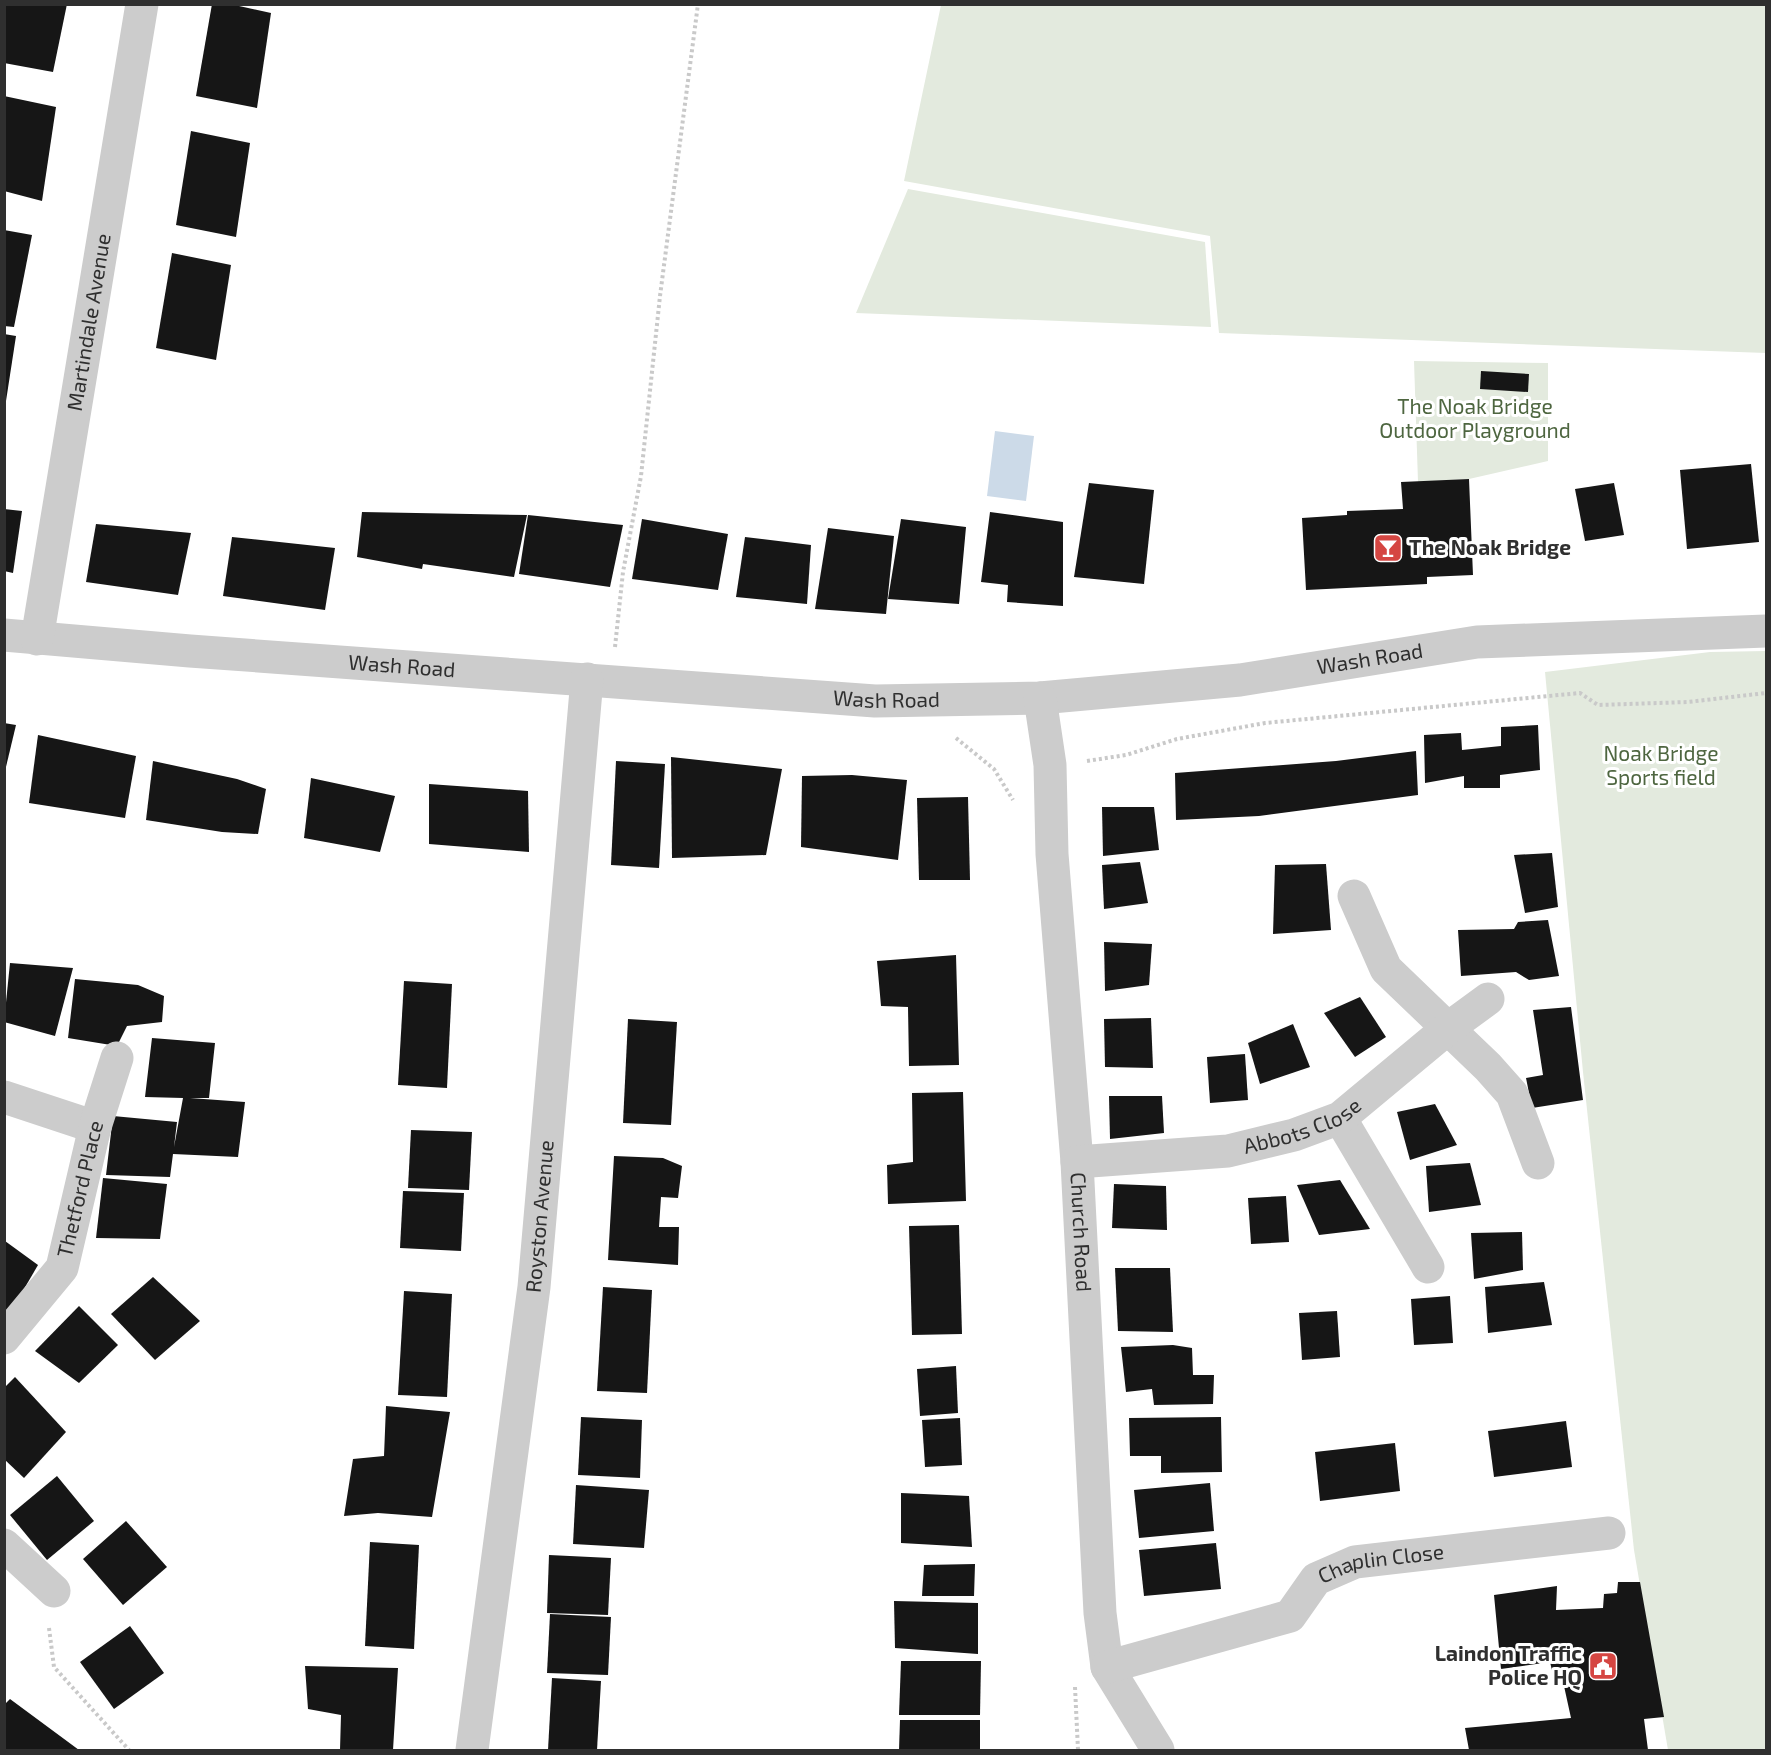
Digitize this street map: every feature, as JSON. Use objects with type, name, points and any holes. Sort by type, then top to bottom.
[{"type":"street","name":"Martindale Avenue","points":[[38,639],[142,4]]},
{"type":"street","name":"Wash Road","points":[[4,635],[875,701],[1040,698],[1239,680],[1477,642],[1767,631]]},
{"type":"street","name":"Royston Avenue","points":[[472,1750],[534,1287],[599,680]]},
{"type":"street","name":"Church Road","points":[[1040,698],[1050,765],[1052,854],[1077,1162],[1100,1613],[1107,1667],[1158,1750]]},
{"type":"street","points":[[1354,896],[1386,969],[1488,1067],[1512,1095],[1538,1163]]},
{"type":"street","name":"Abbots Close","points":[[1077,1162],[1228,1151],[1294,1135],[1340,1118],[1447,1029],[1488,999]]},
{"type":"street","name":"Thetford Place","points":[[4,1338],[62,1268],[95,1127],[117,1058]]},
{"type":"street","points":[[4,1097],[95,1127]]},
{"type":"street","points":[[1340,1118],[1428,1267]]},
{"type":"street","name":"Chaplin Close","points":[[1107,1667],[1290,1616],[1316,1579],[1355,1562],[1609,1533]]},
{"type":"street","points":[[4,1545],[54,1591]]},
{"type":"path","points":[[599,680],[641,476],[660,296],[698,4]]},
{"type":"path","points":[[1081,762],[1126,755],[1177,739],[1254,725],[1350,714],[1580,693],[1598,705],[1688,702],[1767,693]]},
{"type":"path","points":[[947,732],[994,769],[1017,806]]},
{"type":"path","points":[[54,1591],[49,1629],[54,1667],[129,1750]]},
{"type":"path","points":[[1075,1683],[1078,1750]]},
{"type":"green space","points":[[941,5],[1766,5],[1766,353],[1219,333],[1210,236],[904,181]]},
{"type":"green space","points":[[908,189],[1205,242],[1211,327],[856,313]]},
{"type":"green space","name":"The Noak Bridge Outdoor Playground","points":[[1414,361],[1548,363],[1548,461],[1469,479],[1418,482]]},
{"type":"green space","name":"Noak Bridge Sports field","points":[[1766,651],[1766,1750],[1668,1750],[1634,1550],[1583,1072],[1545,672],[1710,652]]},
{"type":"water","points":[[995,431],[1034,436],[1026,501],[987,496]]},
{"type":"building","points":[[4,4],[67,4],[53,72],[4,63]]},
{"type":"building","points":[[212,4],[230,4],[271,13],[257,108],[196,96]]},
{"type":"building","points":[[4,96],[56,107],[42,201],[4,191]]},
{"type":"building","points":[[191,131],[250,143],[236,237],[176,225]]},
{"type":"building","points":[[4,230],[32,235],[14,327],[4,326]]},
{"type":"building","points":[[172,253],[231,265],[216,360],[156,348]]},
{"type":"building","points":[[4,334],[16,336],[6,401],[4,401]]},
{"type":"building","points":[[1481,371],[1529,374],[1528,392],[1480,389]]},
{"type":"building","points":[[1751,464],[1759,542],[1687,549],[1680,470]]},
{"type":"building","name":"The Noak Bridge","points":[[1469,479],[1473,575],[1427,577],[1427,584],[1306,590],[1302,518],[1347,515],[1347,511],[1403,509],[1401,482]]},
{"type":"building","points":[[1089,483],[1154,490],[1144,584],[1074,577]]},
{"type":"building","points":[[1614,483],[1624,535],[1585,541],[1575,489]]},
{"type":"building","points":[[4,509],[22,511],[13,573],[4,571]]},
{"type":"building","points":[[362,512],[527,515],[514,577],[423,564],[422,569],[357,557]]},
{"type":"building","points":[[990,512],[1063,522],[1063,606],[1007,602],[1008,585],[981,582]]},
{"type":"building","points":[[528,515],[623,525],[610,587],[519,574]]},
{"type":"building","points":[[642,519],[728,534],[718,590],[632,579]]},
{"type":"building","points":[[901,519],[966,527],[959,604],[888,599]]},
{"type":"building","points":[[96,524],[191,533],[178,595],[86,582]]},
{"type":"building","points":[[828,528],[894,536],[886,614],[815,609]]},
{"type":"building","points":[[232,537],[335,548],[325,610],[223,596]]},
{"type":"building","points":[[745,537],[811,545],[807,604],[736,597]]},
{"type":"building","points":[[4,723],[16,725],[5,771],[4,770]]},
{"type":"building","points":[[1538,725],[1540,770],[1500,775],[1500,788],[1464,788],[1464,776],[1425,783],[1424,735],[1461,733],[1462,750],[1501,746],[1501,727]]},
{"type":"building","points":[[38,735],[136,756],[125,818],[29,803]]},
{"type":"building","points":[[1416,751],[1418,795],[1259,816],[1176,820],[1175,773],[1336,761]]},
{"type":"building","points":[[671,757],[782,769],[766,855],[672,858]]},
{"type":"building","points":[[153,761],[237,779],[266,789],[258,834],[222,832],[146,820]]},
{"type":"building","points":[[616,761],[665,764],[659,868],[611,865]]},
{"type":"building","points":[[852,775],[907,780],[898,860],[801,847],[802,776]]},
{"type":"building","points":[[311,778],[395,796],[380,852],[304,838]]},
{"type":"building","points":[[429,784],[528,791],[529,852],[429,844]]},
{"type":"building","points":[[968,797],[970,880],[919,880],[917,798]]},
{"type":"building","points":[[1102,807],[1154,807],[1159,850],[1103,856]]},
{"type":"building","points":[[1552,853],[1558,907],[1525,913],[1514,855]]},
{"type":"building","points":[[1140,862],[1148,903],[1104,909],[1102,865]]},
{"type":"building","points":[[1326,864],[1331,930],[1273,934],[1275,865]]},
{"type":"building","points":[[1548,920],[1559,976],[1529,980],[1516,972],[1461,976],[1458,930],[1514,929],[1518,922]]},
{"type":"building","points":[[1104,942],[1152,944],[1149,985],[1105,991]]},
{"type":"building","points":[[956,955],[959,1065],[909,1066],[908,1007],[881,1006],[877,961]]},
{"type":"building","points":[[10,963],[73,968],[55,1036],[4,1022]]},
{"type":"building","points":[[75,979],[138,985],[164,996],[162,1022],[127,1026],[117,1046],[68,1038]]},
{"type":"building","points":[[404,981],[452,984],[447,1088],[398,1085]]},
{"type":"building","points":[[1360,997],[1386,1037],[1355,1057],[1324,1013]]},
{"type":"building","points":[[1571,1007],[1583,1100],[1532,1108],[1526,1078],[1543,1075],[1533,1010]]},
{"type":"building","points":[[1151,1018],[1153,1068],[1105,1067],[1104,1019]]},
{"type":"building","points":[[628,1019],[677,1022],[671,1125],[623,1123]]},
{"type":"building","points":[[1293,1024],[1310,1067],[1260,1084],[1248,1043]]},
{"type":"building","points":[[152,1038],[215,1043],[209,1098],[190,1098],[245,1102],[238,1157],[173,1154],[170,1177],[106,1175],[113,1116],[177,1122],[174,1147],[183,1098],[145,1097]]},
{"type":"building","points":[[1245,1054],[1248,1100],[1210,1103],[1207,1057]]},
{"type":"building","points":[[963,1092],[966,1201],[888,1204],[887,1165],[913,1162],[912,1093]]},
{"type":"building","points":[[1109,1096],[1162,1096],[1164,1133],[1110,1139]]},
{"type":"building","points":[[1435,1104],[1457,1145],[1410,1160],[1397,1112]]},
{"type":"building","points":[[411,1130],[472,1132],[469,1190],[408,1188]]},
{"type":"building","points":[[614,1156],[663,1158],[682,1166],[678,1198],[661,1197],[659,1227],[679,1227],[678,1265],[608,1260]]},
{"type":"building","points":[[1470,1163],[1481,1205],[1429,1212],[1426,1166]]},
{"type":"building","points":[[103,1178],[167,1184],[160,1239],[96,1238]]},
{"type":"building","points":[[1340,1180],[1370,1229],[1319,1235],[1297,1185]]},
{"type":"building","points":[[1114,1184],[1166,1186],[1167,1230],[1112,1228]]},
{"type":"building","points":[[403,1191],[464,1193],[461,1251],[400,1248]]},
{"type":"building","points":[[1286,1196],[1289,1242],[1251,1244],[1248,1198]]},
{"type":"building","points":[[959,1225],[962,1334],[912,1335],[909,1226]]},
{"type":"building","points":[[1522,1232],[1523,1270],[1474,1279],[1471,1233]]},
{"type":"building","points":[[5,1241],[38,1265],[6,1320],[5,1319]]},
{"type":"building","points":[[1115,1268],[1170,1268],[1173,1332],[1118,1331]]},
{"type":"building","points":[[153,1277],[200,1321],[155,1360],[111,1314]]},
{"type":"building","points":[[1544,1282],[1552,1325],[1488,1333],[1485,1287]]},
{"type":"building","points":[[603,1287],[652,1290],[647,1393],[597,1391]]},
{"type":"building","points":[[404,1291],[452,1294],[447,1397],[398,1395]]},
{"type":"building","points":[[1450,1296],[1453,1343],[1414,1345],[1411,1299]]},
{"type":"building","points":[[79,1306],[118,1345],[79,1383],[35,1351]]},
{"type":"building","points":[[1337,1311],[1340,1357],[1302,1360],[1299,1313]]},
{"type":"building","points":[[1173,1345],[1192,1348],[1193,1375],[1214,1375],[1213,1404],[1154,1405],[1152,1389],[1126,1392],[1121,1347]]},
{"type":"building","points":[[956,1366],[958,1413],[920,1416],[917,1369]]},
{"type":"building","points":[[15,1377],[66,1432],[24,1478],[4,1459],[4,1388]]},
{"type":"building","points":[[386,1406],[450,1412],[432,1517],[378,1513],[344,1516],[353,1459],[384,1456]]},
{"type":"building","points":[[581,1417],[642,1420],[640,1478],[578,1475]]},
{"type":"building","points":[[1221,1417],[1222,1472],[1161,1473],[1161,1456],[1130,1456],[1129,1418]]},
{"type":"building","points":[[960,1418],[962,1465],[925,1467],[922,1420]]},
{"type":"building","points":[[1566,1421],[1572,1467],[1494,1477],[1488,1431]]},
{"type":"building","points":[[1395,1443],[1400,1491],[1320,1501],[1315,1452]]},
{"type":"building","points":[[57,1476],[94,1521],[47,1560],[10,1515]]},
{"type":"building","points":[[1210,1483],[1214,1531],[1139,1538],[1134,1490]]},
{"type":"building","points":[[576,1485],[649,1490],[644,1548],[573,1544]]},
{"type":"building","points":[[901,1493],[969,1496],[972,1547],[901,1543]]},
{"type":"building","points":[[126,1521],[167,1567],[123,1605],[83,1559]]},
{"type":"building","points":[[370,1542],[419,1545],[414,1649],[365,1646]]},
{"type":"building","points":[[1216,1543],[1221,1589],[1144,1596],[1139,1550]]},
{"type":"building","points":[[549,1555],[611,1558],[608,1615],[547,1613]]},
{"type":"building","points":[[975,1564],[974,1596],[922,1596],[924,1565]]},
{"type":"building","name":"Laindon Traffic Police HQ","points":[[1618,1582],[1640,1582],[1664,1717],[1644,1719],[1648,1750],[1469,1750],[1465,1728],[1571,1718],[1564,1686],[1555,1683],[1550,1662],[1501,1669],[1494,1595],[1557,1586],[1556,1610],[1603,1608],[1604,1594],[1617,1593]]},
{"type":"building","points":[[894,1601],[978,1603],[978,1654],[895,1648]]},
{"type":"building","points":[[550,1614],[611,1617],[608,1675],[547,1673]]},
{"type":"building","points":[[130,1626],[164,1673],[114,1709],[80,1662]]},
{"type":"building","points":[[901,1661],[981,1661],[980,1715],[899,1715]]},
{"type":"building","points":[[305,1666],[398,1668],[393,1750],[340,1750],[341,1715],[308,1709]]},
{"type":"building","points":[[552,1678],[601,1681],[597,1750],[548,1750]]},
{"type":"building","points":[[10,1699],[79,1750],[4,1750],[4,1705]]},
{"type":"building","points":[[900,1720],[980,1720],[980,1750],[899,1750]]},
{"type":"place","name":"The Noak Bridge","points":[[1388,548]]},
{"type":"place","name":"Laindon Traffic Police HQ","points":[[1603,1666]]}]
